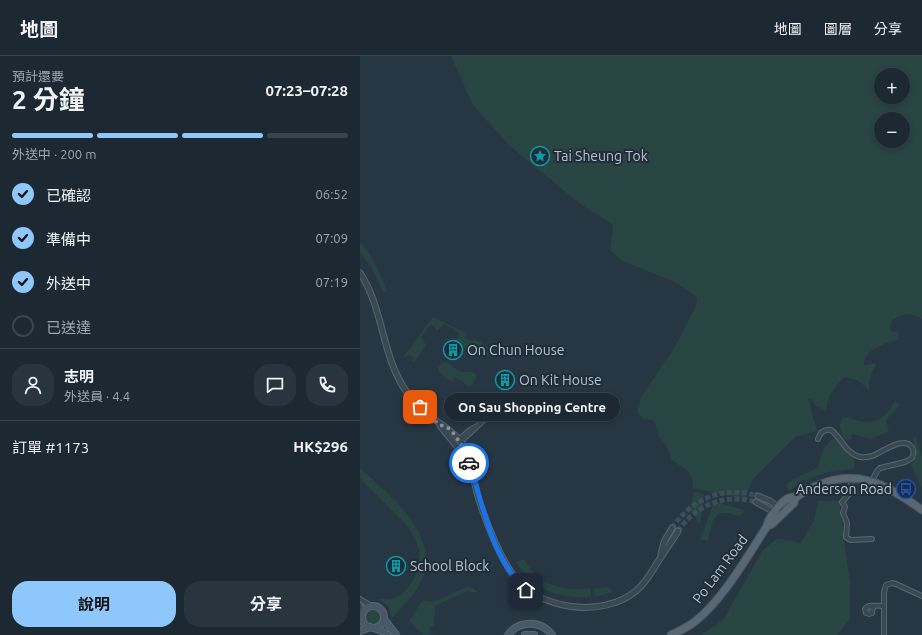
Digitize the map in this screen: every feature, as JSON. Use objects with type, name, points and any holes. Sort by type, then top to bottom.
[{"type":"main road","points":[[778,510],[813,487],[826,482],[852,477],[872,481],[899,493],[922,510]]},
{"type":"main road","name":"Po Lam Road","points":[[670,635],[690,625],[715,602],[746,560],[767,526],[768,521],[778,510]]},
{"type":"main road","points":[[360,631],[372,628],[381,625],[384,618],[384,613],[381,608],[376,606],[366,608],[361,617],[364,624],[372,628],[382,631],[387,635]]},
{"type":"main road","points":[[384,618],[396,635]]},
{"type":"main road","points":[[508,635],[516,627],[528,623],[541,625],[552,635]]},
{"type":"main road","points":[[525,635],[534,635]]},
{"type":"street","points":[[360,273],[372,295],[387,352],[398,378],[414,400],[440,425],[447,427],[457,443],[467,454],[467,459],[485,518],[508,567],[521,585],[539,598],[553,603],[576,606],[598,606],[618,602],[630,596],[644,583],[670,546],[678,531]]},
{"type":"street","points":[[457,443],[470,430],[476,427],[495,411],[506,402],[511,400],[515,401],[517,407],[513,412],[510,413],[501,410],[495,411]]},
{"type":"street","points":[[506,402],[505,408],[507,411]]},
{"type":"street","points":[[818,439],[821,433],[831,430],[849,451],[859,457],[864,458],[896,444],[904,443],[911,446],[913,450],[912,458],[905,462],[880,468],[872,481]]},
{"type":"street","points":[[852,477],[850,493],[842,502],[845,507],[843,513],[847,522],[846,537],[850,540],[872,539]]},
{"type":"street","points":[[758,496],[770,501],[778,510]]},
{"type":"street","points":[[756,502],[778,510]]},
{"type":"street","points":[[661,557],[664,542],[672,528]]},
{"type":"street","points":[[884,635],[884,588],[889,584],[896,584],[922,596]]},
{"type":"street","points":[[360,599],[371,606]]},
{"type":"street","points":[[360,605],[361,617]]},
{"type":"street","points":[[873,606],[884,606]]},
{"type":"green space","points":[[451,56],[922,56],[922,319],[906,314],[891,321],[890,329],[893,332],[898,332],[899,339],[882,345],[868,354],[865,359],[864,365],[876,363],[870,379],[869,391],[858,381],[843,378],[834,389],[830,397],[827,411],[816,406],[812,399],[808,399],[817,431],[795,437],[753,479],[744,499],[693,488],[692,479],[689,472],[672,460],[667,447],[659,436],[656,424],[652,420],[642,418],[637,412],[641,397],[674,348],[696,306],[697,298],[686,289],[668,279],[622,261],[610,250],[613,225],[579,203],[509,145],[472,104]]},
{"type":"green space","points":[[360,242],[376,265],[387,291],[383,292],[372,268],[360,252]]},
{"type":"green space","points":[[433,317],[467,334],[465,337],[472,342],[474,339],[496,351],[492,356],[490,354],[488,356],[478,349],[473,348],[469,353],[460,346],[462,344],[461,343],[457,344],[455,342],[460,334],[454,329],[444,324],[437,330],[430,325],[421,337],[426,345],[414,362],[412,361],[414,358],[409,355],[405,358],[404,356]]},
{"type":"green space","points":[[444,362],[451,364],[459,371],[472,372],[476,374],[476,379],[470,387],[455,377],[452,382],[440,373],[440,365]]},
{"type":"green space","points":[[895,401],[900,405],[886,420],[889,431],[871,439],[851,434],[852,439],[845,441],[840,426],[843,417],[865,422],[876,421],[889,411]]},
{"type":"green space","points":[[915,436],[922,456],[922,489],[911,465],[916,457],[913,438]]},
{"type":"green space","points":[[834,437],[854,459],[855,469],[828,472],[802,481],[790,491],[788,490],[786,485],[790,481],[817,468],[823,449]]},
{"type":"green space","points":[[360,468],[396,502],[408,516],[424,545],[426,561],[423,577],[417,589],[392,618],[388,606],[379,599],[391,599],[398,596],[409,586],[414,579],[419,565],[419,550],[407,525],[360,478]]},
{"type":"green space","points":[[694,492],[704,494],[700,525],[690,508]]},
{"type":"green space","points":[[839,500],[850,583],[850,619],[837,635],[701,635],[723,620],[763,550],[778,538],[801,543],[814,520],[818,501]]},
{"type":"green space","points":[[714,502],[721,502],[725,505],[745,510],[740,516],[719,513],[713,520],[708,540],[700,540]]},
{"type":"green space","points":[[524,559],[537,576],[544,581],[552,585],[570,589],[591,589],[591,597],[558,594],[539,586],[530,580],[516,562]]},
{"type":"green space","points":[[467,587],[473,588],[478,593],[467,591],[435,606],[434,626],[430,627],[429,634],[435,635],[424,635],[409,621],[423,600],[433,602]]},
{"type":"green space","points":[[608,587],[613,592],[595,597],[594,589]]},
{"type":"green space","points":[[370,609],[376,609],[381,614],[379,623],[376,625],[370,625],[365,620],[365,614]]},
{"type":"tunnel","points":[[672,528],[689,509],[710,497],[721,493],[733,492],[758,496]]},
{"type":"tunnel","points":[[678,531],[693,514],[712,503],[733,499],[756,502]]},
{"type":"way so far","points":[[420,407],[440,425],[447,427],[454,434],[466,451],[469,463]]},
{"type":"place","name":"Tai Sheung Tok","points":[[540,156]]},
{"type":"place","name":"On Chun House","points":[[453,350]]},
{"type":"place","name":"On Kit House","points":[[505,380]]},
{"type":"place","name":"On Sau Shopping Centre","points":[[420,407]]},
{"type":"place","name":"Anderson Road","points":[[906,489]]},
{"type":"place","name":"School Block","points":[[396,566]]},
{"type":"route","points":[[469,463],[482,509],[499,551],[511,574],[526,590]]}]
